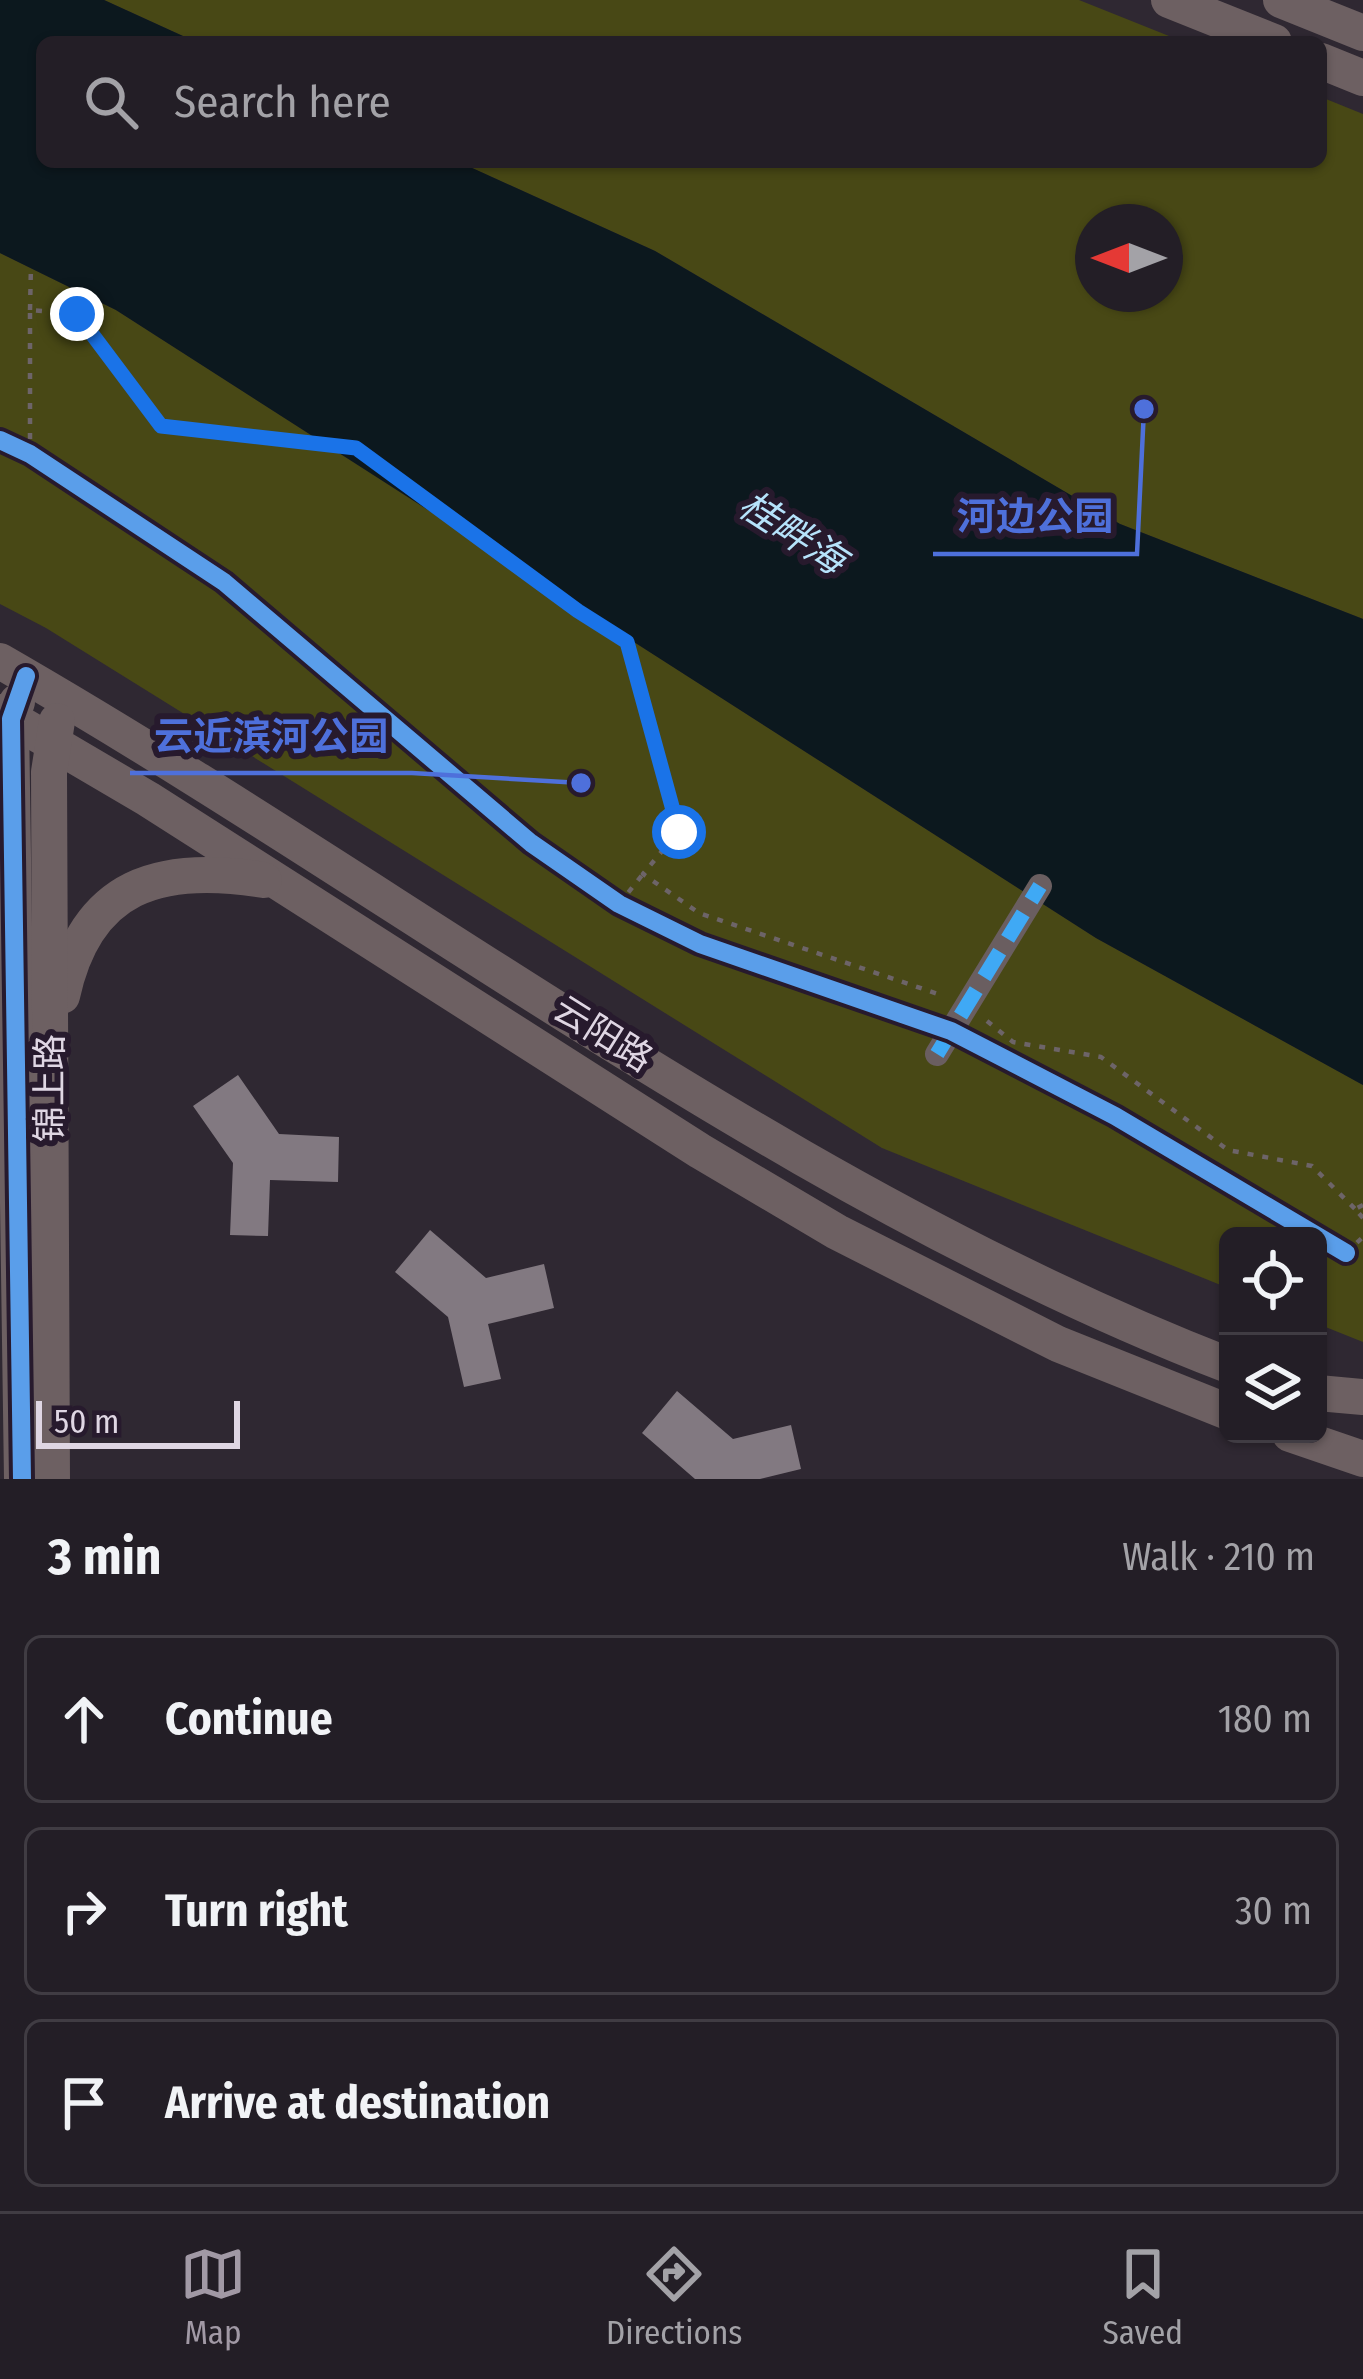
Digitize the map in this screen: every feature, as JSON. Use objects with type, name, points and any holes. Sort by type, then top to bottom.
[{"type":"main road","points":[[1169,0],[1259,36]]},
{"type":"main road","points":[[1281,0],[1362,33]]},
{"type":"main road","points":[[1327,62],[1363,73]]},
{"type":"main road","name":"云阳路","points":[[13,668],[838,1178],[1040,1285],[1219,1361]]},
{"type":"main road","name":"锦上路","points":[[13,668],[6,716],[22,1479]]},
{"type":"main road","name":"锦上路","points":[[52,1479],[52,742],[63,698]]},
{"type":"main road","name":"云阳路","points":[[6,716],[816,1220],[1058,1344],[1219,1408]]},
{"type":"main road","points":[[50,1053],[68,968],[85,928],[117,900],[149,881],[187,873],[222,873],[277,883]]},
{"type":"main road","points":[[1040,1285],[1096,1332],[1092,1344],[1058,1344]]},
{"type":"main road","points":[[1327,1394],[1363,1397]]},
{"type":"main road","points":[[1317,1443],[1363,1459]]},
{"type":"street","points":[[937,1054],[1040,886]]},
{"type":"path","points":[[31,265],[23,451],[50,467]]},
{"type":"path","points":[[30,310],[77,314],[161,426],[356,448],[627,642],[679,832],[620,904]]},
{"type":"path","points":[[643,874],[699,913],[967,1005],[1013,1042],[1101,1057],[1228,1150],[1312,1166],[1359,1207],[1363,1218]]},
{"type":"path","points":[[602,892],[640,914]]},
{"type":"path","points":[[1338,1248],[1363,1237]]},
{"type":"shaded area","points":[[104,0],[1079,0],[1169,36],[183,36]]},
{"type":"shaded area","points":[[1327,99],[1363,114],[1363,619],[1120,524],[655,251],[472,168],[1327,168]]},
{"type":"shaded area","points":[[0,253],[116,310],[1096,938],[1363,1085],[1363,1342],[1327,1328],[1327,1227],[1219,1227],[1219,1284],[882,1148],[46,628],[0,604]]},
{"type":"water","name":"桂畔海","points":[[0,0],[104,0],[183,36],[36,36],[36,168],[472,168],[655,251],[1120,524],[1363,619],[1363,1085],[1096,938],[116,310],[0,253]]},
{"type":"building","points":[[238,1075],[279,1134],[339,1137],[338,1182],[270,1180],[268,1236],[230,1235],[233,1163],[193,1106]]},
{"type":"building","points":[[430,1230],[486,1278],[544,1264],[554,1308],[488,1324],[501,1379],[464,1387],[448,1317],[395,1272]]},
{"type":"building","points":[[677,1391],[733,1439],[791,1425],[801,1469],[760,1479],[695,1479],[642,1433]]},
{"type":"marked path","points":[[937,1054],[1040,886]]},
{"type":"cycle path","points":[[0,440],[30,454],[224,582],[531,843],[619,904],[700,944],[951,1031],[1115,1116],[1346,1253]]},
{"type":"cycle path","points":[[22,1479],[11,719],[26,676]]},
{"type":"place","name":"河边公园","points":[[1144,409]]},
{"type":"place","name":"云近滨河公园","points":[[581,783]]},
{"type":"route","points":[[77,314],[161,426],[356,448],[627,642],[679,832]]}]
